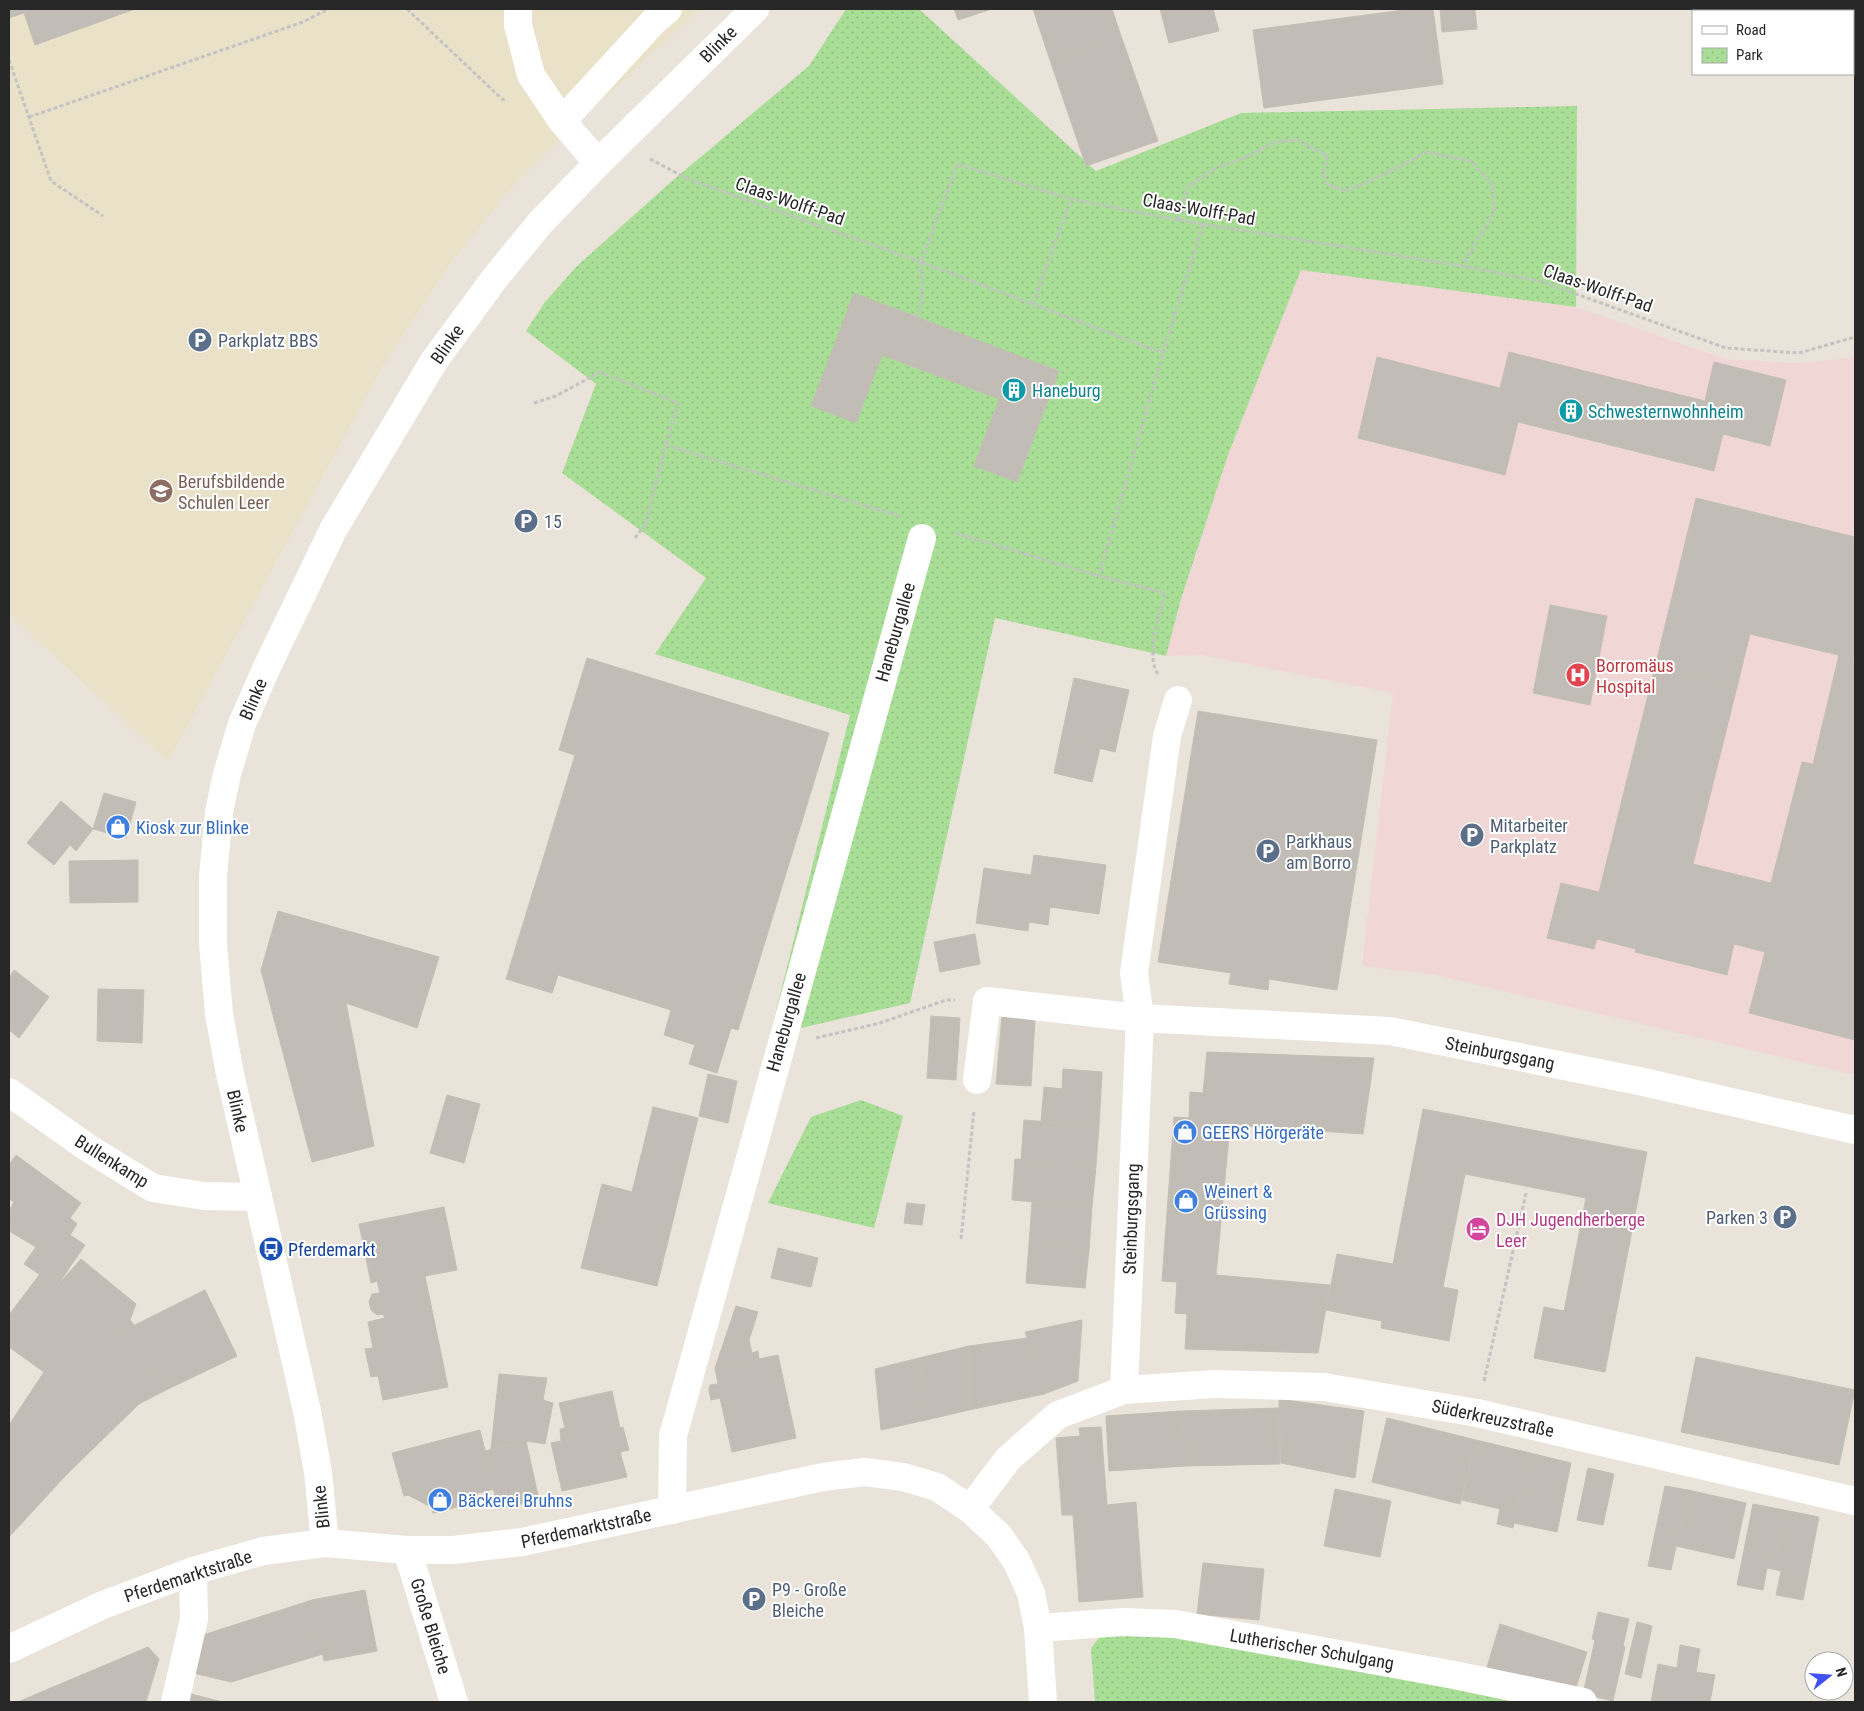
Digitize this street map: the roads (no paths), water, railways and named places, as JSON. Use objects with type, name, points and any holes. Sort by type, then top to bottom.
[{"type":"street","points":[[518,9],[518,25],[531,75],[557,113],[598,163]]},
{"type":"street","points":[[557,113],[668,9]]},
{"type":"street","name":"Blinke","points":[[325,1543],[318,1472],[307,1411],[230,1074],[221,1022],[213,944],[213,877],[219,812],[227,774],[242,724],[266,669],[333,530],[434,361],[495,278],[540,223],[618,143],[755,9]]},
{"type":"street","name":"Haneburgallee","points":[[672,1510],[672,1436],[779,1046],[922,538]]},
{"type":"street","points":[[1140,1018],[1134,973],[1167,736],[1178,700]]},
{"type":"street","name":"Steinburgsgang","points":[[977,1080],[987,1001],[1140,1018],[1390,1031],[1639,1081],[1855,1130]]},
{"type":"street","name":"Steinburgsgang","points":[[1124,1390],[1140,1018]]},
{"type":"street","name":"Bullenkamp","points":[[9,1092],[88,1148],[153,1188],[204,1196],[258,1197]]},
{"type":"street","name":"Süderkreuzstraße","points":[[1124,1390],[1215,1384],[1324,1387],[1477,1413],[1855,1501]]},
{"type":"street","points":[[970,1509],[1008,1459],[1058,1415],[1124,1390]]},
{"type":"street","name":"Pferdemarktstraße","points":[[9,1650],[103,1605],[193,1572],[263,1551],[325,1543],[407,1550],[453,1550],[522,1542],[823,1477],[865,1472],[903,1477],[937,1487],[970,1509],[1000,1536],[1018,1562],[1031,1593],[1038,1628],[1043,1702]]},
{"type":"street","name":"Große Bleiche","points":[[407,1550],[454,1702]]},
{"type":"street","points":[[176,1702],[194,1619],[193,1572]]},
{"type":"street","name":"Lutherischer Schulgang","points":[[1038,1628],[1123,1622],[1176,1624],[1454,1675],[1583,1702]]},
{"type":"place","name":"Parkplatz BBS","points":[[200,340]]},
{"type":"place","name":"Haneburg","points":[[1014,390]]},
{"type":"place","name":"Schwesternwohnheim","points":[[1571,411]]},
{"type":"place","name":"Berufsbildende Schulen Leer","points":[[161,491]]},
{"type":"place","name":"15","points":[[526,521]]},
{"type":"place","name":"Borromäus Hospital","points":[[1578,675]]},
{"type":"place","name":"Kiosk zur Blinke","points":[[118,827]]},
{"type":"place","name":"Mitarbeiter Parkplatz","points":[[1472,835]]},
{"type":"place","name":"Parkhaus am Borro","points":[[1268,851]]},
{"type":"place","name":"GEERS Hörgeräte","points":[[1185,1132]]},
{"type":"place","name":"Weinert & Grüssing","points":[[1186,1201]]},
{"type":"place","name":"Parken 3","points":[[1785,1217]]},
{"type":"place","name":"DJH Jugendherberge Leer","points":[[1478,1229]]},
{"type":"place","name":"Pferdemarkt","points":[[271,1249]]},
{"type":"place","name":"Bäckerei Bruhns","points":[[440,1500]]},
{"type":"place","name":"P9 - Große Bleiche","points":[[754,1599]]}]
